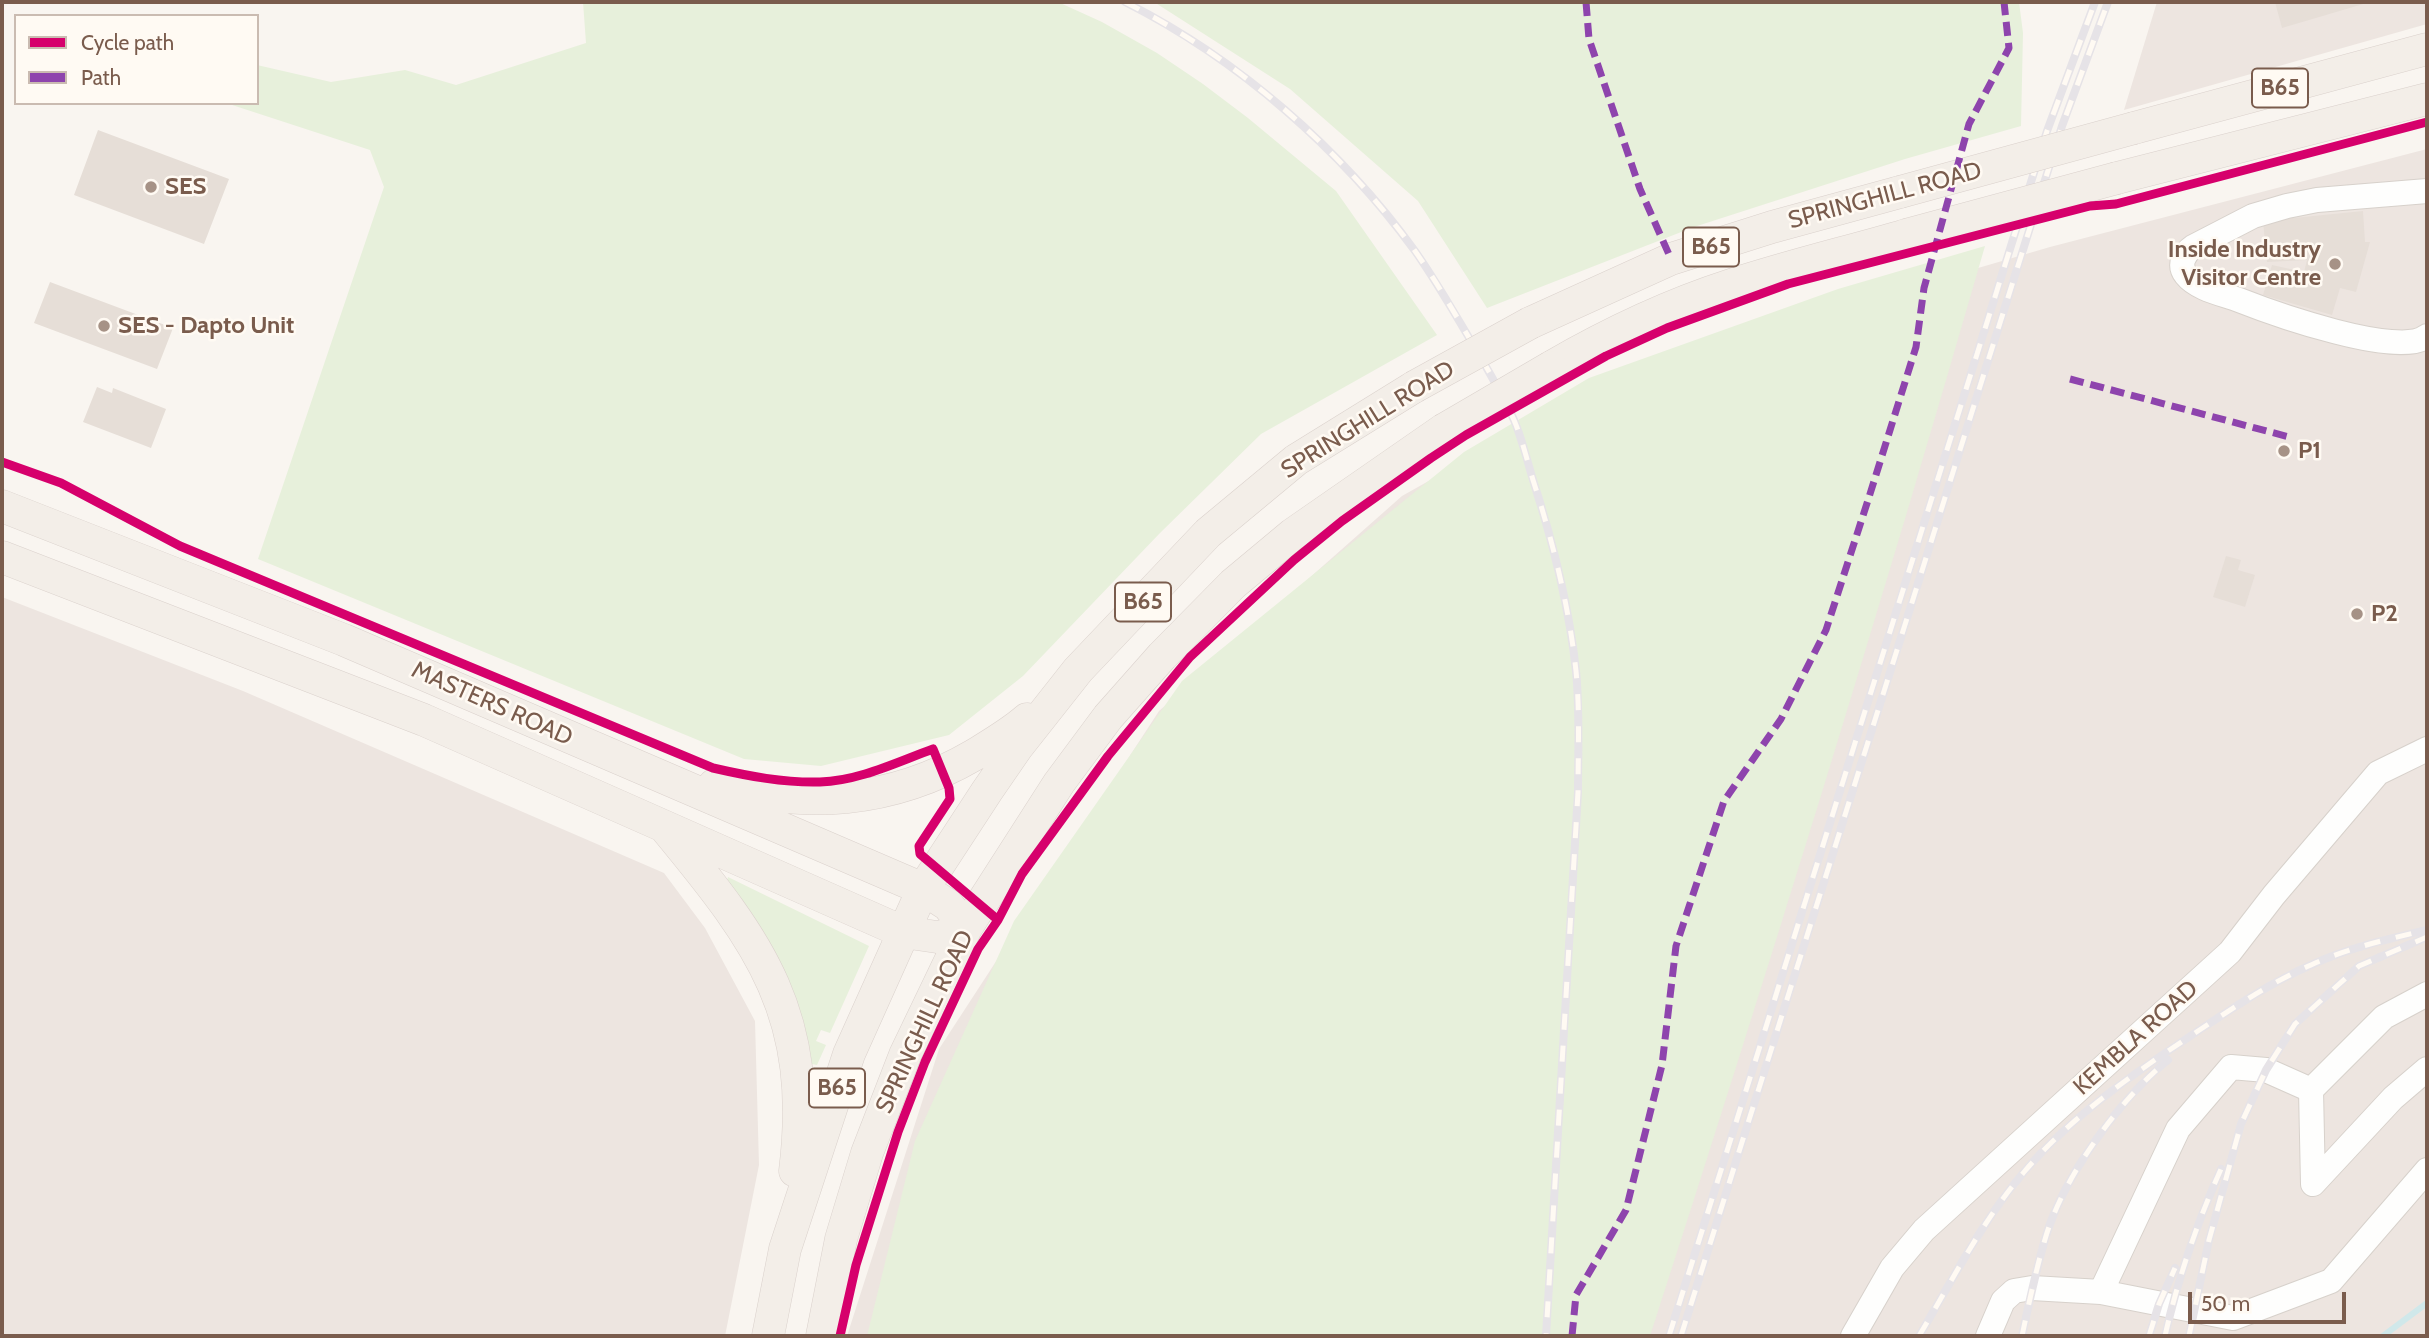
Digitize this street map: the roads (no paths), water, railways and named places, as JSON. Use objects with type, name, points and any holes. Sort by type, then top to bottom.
[{"type":"main road","name":"SPRINGHILL ROAD","points":[[768,1336],[785,1249],[849,1054],[923,889],[1018,746],[1078,670],[1208,533],[1296,460],[1413,387],[1530,323],[1671,259],[1772,227],[2427,49]]},
{"type":"main road","name":"SPRINGHILL ROAD","points":[[822,1336],[841,1239],[867,1153],[905,1055],[965,930],[1066,772],[1108,717],[1162,656],[1233,584],[1293,534],[1443,430],[1583,348],[1661,312],[1730,285],[2117,178],[2427,99]]},
{"type":"main road","name":"MASTERS ROAD","points":[[2,506],[344,640],[923,889],[948,905],[965,930],[937,937],[903,932],[424,720],[2,557]]},
{"type":"main road","points":[[628,764],[726,788],[787,799],[844,799],[868,795],[919,781],[966,760],[1023,723],[1078,670]]},
{"type":"main road","points":[[661,823],[719,894],[751,940],[785,1014],[797,1074],[799,1110],[797,1152],[785,1249]]},
{"type":"street","points":[[2427,191],[2317,200],[2267,211],[2193,247],[2185,254],[2182,262],[2185,274],[2197,284],[2273,314],[2329,331],[2400,343],[2420,342],[2427,336]]},
{"type":"street","points":[[2,499],[43,522]]},
{"type":"street","name":"KEMBLA ROAD","points":[[1853,1336],[1892,1268],[1924,1230],[2230,952],[2274,895],[2378,772],[2427,749]]},
{"type":"street","points":[[2427,993],[2384,1017],[2311,1090],[2313,1184],[2393,1098],[2427,1069]]},
{"type":"street","points":[[2101,1292],[2178,1129],[2231,1067],[2266,1070],[2311,1090]]},
{"type":"street","points":[[1988,1336],[2003,1301],[2014,1291],[2032,1287],[2101,1292],[2230,1327],[2331,1280],[2427,1170]]},
{"type":"waterway","points":[[2383,1336],[2427,1303]]},
{"type":"railway","points":[[1125,2],[1167,25],[1247,79],[1321,142],[1354,177],[1386,213],[1436,282],[1498,388],[1522,442],[1565,598],[1578,701],[1578,792],[1546,1336]]},
{"type":"railway","points":[[1669,1336],[2047,131],[2095,2]]},
{"type":"railway","points":[[1681,1336],[2062,126],[2108,2]]},
{"type":"railway","points":[[1919,1336],[1968,1252],[2009,1191],[2043,1151],[2085,1112],[2154,1060],[2282,979],[2339,954],[2427,930]]},
{"type":"railway","points":[[2189,1336],[2209,1240],[2241,1124],[2266,1070],[2295,1024],[2359,966],[2427,937]]},
{"type":"railway","points":[[2022,1336],[2046,1236],[2066,1189],[2113,1117],[2168,1060]]},
{"type":"railway","points":[[2165,1336],[2189,1251],[2221,1169]]},
{"type":"railway","points":[[2149,1336],[2175,1268]]},
{"type":"place","name":"SES","points":[[151,187]]},
{"type":"place","name":"Inside Industry Visitor Centre","points":[[2335,264]]},
{"type":"place","name":"SES - Dapto Unit","points":[[104,326]]},
{"type":"place","name":"P1","points":[[2284,451]]},
{"type":"place","name":"P2","points":[[2357,614]]}]
